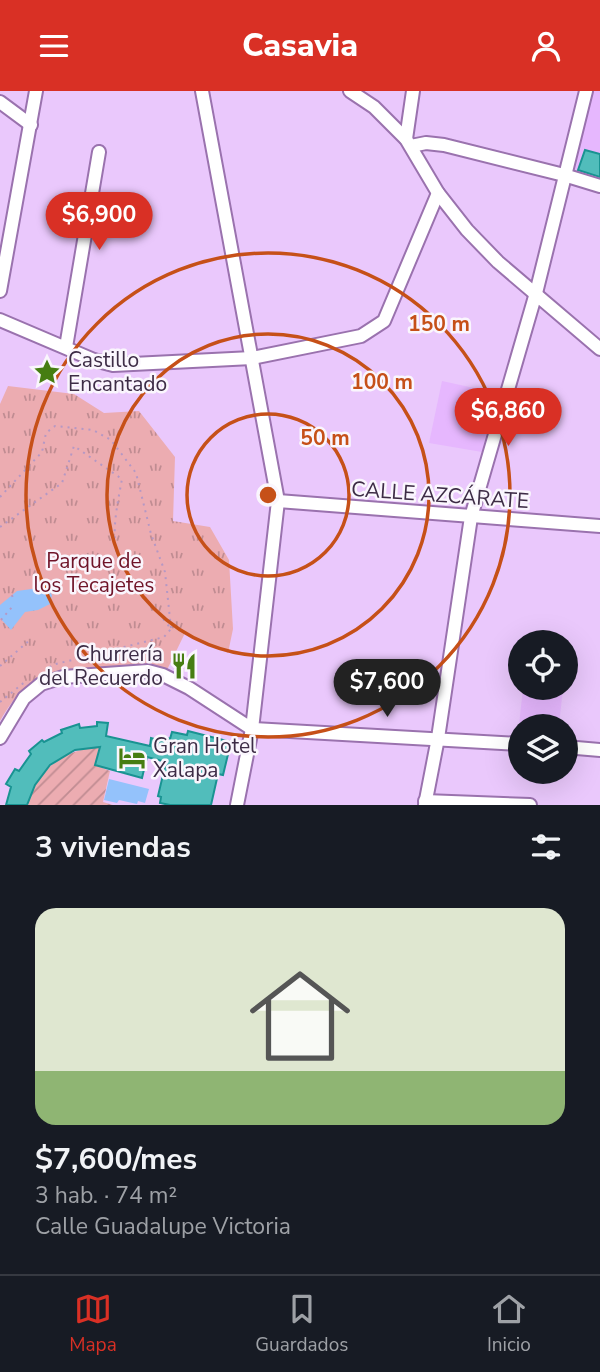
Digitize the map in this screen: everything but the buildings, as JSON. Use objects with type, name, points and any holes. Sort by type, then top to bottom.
[{"type":"street","points":[[0,291],[36,91]]},
{"type":"street","points":[[202,91],[278,501],[252,729],[237,805]]},
{"type":"street","points":[[351,91],[374,107],[408,142],[438,193],[498,262],[600,349]]},
{"type":"street","points":[[408,142],[413,91]]},
{"type":"street","points":[[530,805],[425,803],[438,738],[471,517],[536,293],[586,91]]},
{"type":"street","points":[[0,103],[31,125]]},
{"type":"street","points":[[408,142],[444,145],[600,186]]},
{"type":"street","points":[[66,347],[99,152]]},
{"type":"street","points":[[0,320],[113,365],[252,358],[360,335],[384,321],[438,193]]},
{"type":"street","name":"CALLE AZCÁRATE","points":[[278,501],[600,526]]},
{"type":"street","points":[[0,738],[24,698],[41,684],[63,677],[148,671],[163,674],[189,688],[252,729],[508,743]]},
{"type":"street","points":[[578,748],[600,750]]},
{"type":"path","points":[[0,497],[42,452],[46,433],[55,426],[93,430],[111,440],[136,473],[151,534],[164,572],[171,629],[164,637],[56,664],[45,670]]},
{"type":"path","points":[[0,527],[62,483],[74,446],[122,479],[116,550],[127,574],[171,629]]},
{"type":"path","points":[[1,620],[12,607]]},
{"type":"path","points":[[0,666],[31,639]]},
{"type":"path","points":[[0,702],[34,676]]},
{"type":"shaded area","points":[[590,91],[600,91],[600,179],[569,172]]},
{"type":"shaded area","points":[[442,381],[497,393],[482,452],[429,443]]},
{"type":"shaded area","points":[[522,700],[562,700],[560,714],[520,714]]},
{"type":"green space","name":"Parque de los Tecajetes","points":[[8,386],[74,394],[104,413],[139,411],[175,457],[173,521],[210,527],[229,560],[233,629],[228,653],[185,633],[166,672],[148,666],[51,674],[18,695],[0,721],[0,404]]},
{"type":"green space","points":[[97,747],[95,765],[110,771],[103,802],[113,805],[27,805],[37,782],[53,764],[73,752]]},
{"type":"water","points":[[46,587],[52,595],[50,604],[25,612],[11,630],[0,618],[0,605],[17,591]]},
{"type":"water","points":[[109,779],[149,789],[145,803],[104,800]]},
{"type":"place","name":"Castillo Encantado","points":[[47,372]]},
{"type":"place","name":"Churrería del Recuerdo","points":[[184,666]]},
{"type":"place","name":"Gran Hotel Xalapa","points":[[132,758]]}]
